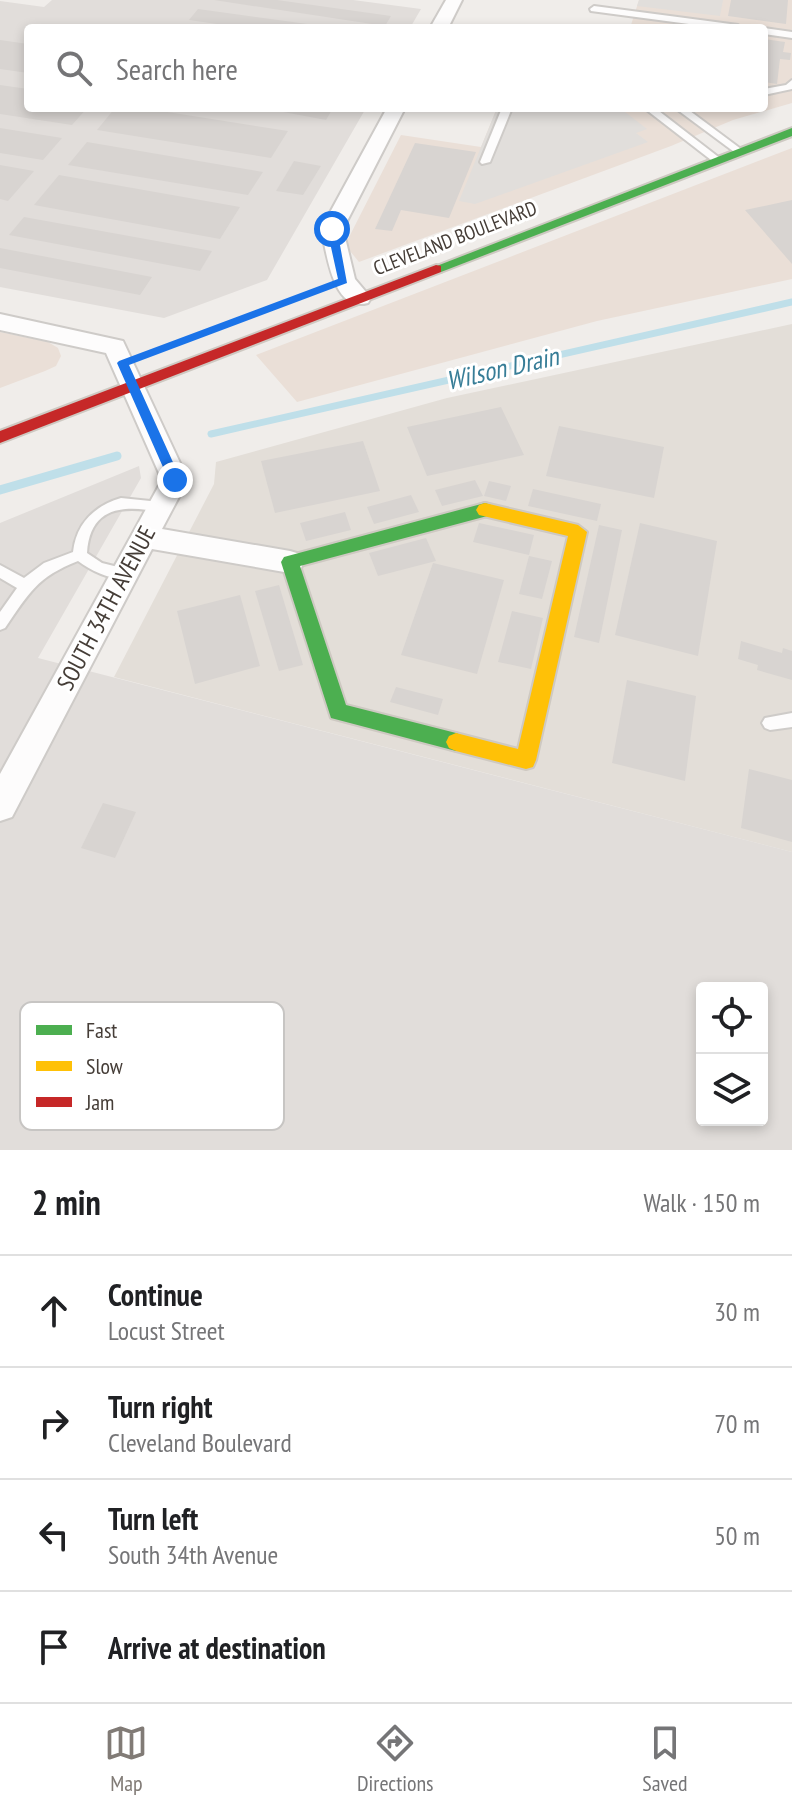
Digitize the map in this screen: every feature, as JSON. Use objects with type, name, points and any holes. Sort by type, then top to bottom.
[{"type":"main road","points":[[599,186],[792,114]]},
{"type":"main road","name":"CLEVELAND BOULEVARD","points":[[0,437],[126,369],[360,298],[792,132]]},
{"type":"main road","points":[[485,510],[578,532],[526,760],[338,712],[290,562],[485,510]]},
{"type":"street","points":[[441,24],[454,0]]},
{"type":"street","points":[[360,298],[344,281],[332,229],[394,112]]},
{"type":"street","points":[[0,322],[115,347],[126,369]]},
{"type":"street","name":"SOUTH 34TH AVENUE","points":[[0,806],[175,480],[126,369]]},
{"type":"street","points":[[144,537],[290,562]]},
{"type":"lane","points":[[594,9],[707,24]]},
{"type":"lane","points":[[645,16],[645,24]]},
{"type":"lane","points":[[768,32],[792,35]]},
{"type":"lane","points":[[768,91],[789,87],[792,83]]},
{"type":"lane","points":[[485,162],[505,112]]},
{"type":"lane","points":[[654,112],[718,161]]},
{"type":"lane","points":[[685,112],[740,152]]},
{"type":"lane","points":[[80,555],[80,542],[92,521],[105,509],[119,503],[133,502],[160,507]]},
{"type":"lane","points":[[80,555],[98,568],[125,574]]},
{"type":"lane","points":[[0,624],[24,585],[49,566],[80,555]]},
{"type":"lane","points":[[0,571],[24,585]]},
{"type":"lane","points":[[770,723],[792,720]]},
{"type":"shaded area","points":[[52,0],[353,0],[421,9],[412,24],[24,24],[24,112],[364,112],[267,280],[164,318],[0,287],[0,1],[44,7]]},
{"type":"shaded area","points":[[639,0],[792,0],[792,103],[768,110],[768,24],[631,24]]},
{"type":"shaded area","points":[[639,0],[723,0],[720,16],[637,6]]},
{"type":"shaded area","points":[[495,112],[761,112],[359,262],[345,245],[401,135],[481,147]]},
{"type":"shaded area","points":[[495,112],[625,112],[647,129],[636,133],[648,142],[475,204],[459,201]]},
{"type":"shaded area","points":[[792,148],[792,279],[597,321],[297,402],[256,355]]},
{"type":"shaded area","points":[[792,324],[792,852],[114,677],[214,484],[216,462],[447,398]]},
{"type":"shaded area","points":[[0,332],[48,342],[58,348],[61,356],[56,366],[0,388]]},
{"type":"shaded area","points":[[139,466],[141,478],[38,658],[792,852],[792,1150],[0,1150],[0,523]]},
{"type":"building","points":[[214,0],[277,0],[391,16],[386,24]]},
{"type":"building","points":[[731,0],[788,0],[786,24],[728,16]]},
{"type":"building","points":[[198,9],[307,24],[217,24],[189,20]]},
{"type":"building","points":[[0,40],[24,43],[24,72],[0,69]]},
{"type":"building","points":[[768,40],[785,42],[783,52],[791,53],[790,60],[780,59],[777,84],[768,83]]},
{"type":"building","points":[[0,85],[24,88],[24,112],[83,112],[72,125],[0,114]]},
{"type":"building","points":[[112,112],[167,112],[288,131],[271,158],[97,130]]},
{"type":"building","points":[[283,112],[331,112],[326,120]]},
{"type":"building","points":[[0,128],[62,138],[43,160],[0,153]]},
{"type":"building","points":[[87,142],[263,172],[248,195],[68,165]]},
{"type":"building","points":[[415,143],[476,152],[449,218],[401,210],[392,231],[375,229]]},
{"type":"building","points":[[294,161],[321,166],[303,195],[276,191]]},
{"type":"building","points":[[0,165],[34,171],[8,201],[0,199]]},
{"type":"building","points":[[59,175],[240,207],[220,239],[34,205]]},
{"type":"building","points":[[792,200],[792,264],[745,210]]},
{"type":"building","points":[[24,217],[212,251],[200,271],[9,235]]},
{"type":"building","points":[[0,248],[152,277],[140,295],[0,268]]},
{"type":"building","points":[[501,407],[524,455],[427,476],[407,427]]},
{"type":"building","points":[[559,426],[664,447],[654,498],[546,476]]},
{"type":"building","points":[[363,441],[380,491],[275,513],[261,461]]},
{"type":"building","points":[[475,480],[483,496],[442,506],[435,490]]},
{"type":"building","points":[[489,481],[511,486],[506,501],[484,496]]},
{"type":"building","points":[[533,489],[601,504],[597,521],[528,506]]},
{"type":"building","points":[[411,495],[419,512],[374,524],[367,507]]},
{"type":"building","points":[[345,512],[351,530],[306,541],[300,523]]},
{"type":"building","points":[[479,523],[534,535],[529,555],[473,542]]},
{"type":"building","points":[[640,523],[717,541],[698,656],[615,635]]},
{"type":"building","points":[[599,525],[622,530],[599,643],[574,637]]},
{"type":"building","points":[[426,538],[436,561],[378,576],[369,553]]},
{"type":"building","points":[[529,556],[552,561],[542,599],[519,594]]},
{"type":"building","points":[[433,563],[504,580],[477,674],[401,655]]},
{"type":"building","points":[[279,585],[303,665],[279,671],[255,591]]},
{"type":"building","points":[[240,595],[260,666],[195,684],[177,611]]},
{"type":"building","points":[[512,611],[543,618],[531,669],[498,662]]},
{"type":"building","points":[[741,641],[782,653],[783,648],[792,651],[792,680],[757,670],[758,665],[738,659]]},
{"type":"building","points":[[627,680],[696,696],[685,781],[612,763]]},
{"type":"building","points":[[396,687],[443,699],[438,715],[390,702]]},
{"type":"building","points":[[749,769],[792,780],[792,842],[741,828]]},
{"type":"building","points":[[103,803],[136,812],[115,858],[81,848]]},
{"type":"waterway","name":"Wilson Drain","points":[[211,434],[792,302]]},
{"type":"waterway","name":"Wilson Drain","points":[[0,490],[117,456]]},
{"type":"traffic: fast","points":[[436,269],[792,132]]},
{"type":"traffic: fast","points":[[456,742],[338,712],[290,562],[485,510]]},
{"type":"traffic: slow","points":[[456,742],[526,760],[578,532],[485,510]]},
{"type":"traffic: jam","points":[[0,437],[436,269]]},
{"type":"route","points":[[175,480],[123,363],[344,281],[332,229]]}]
